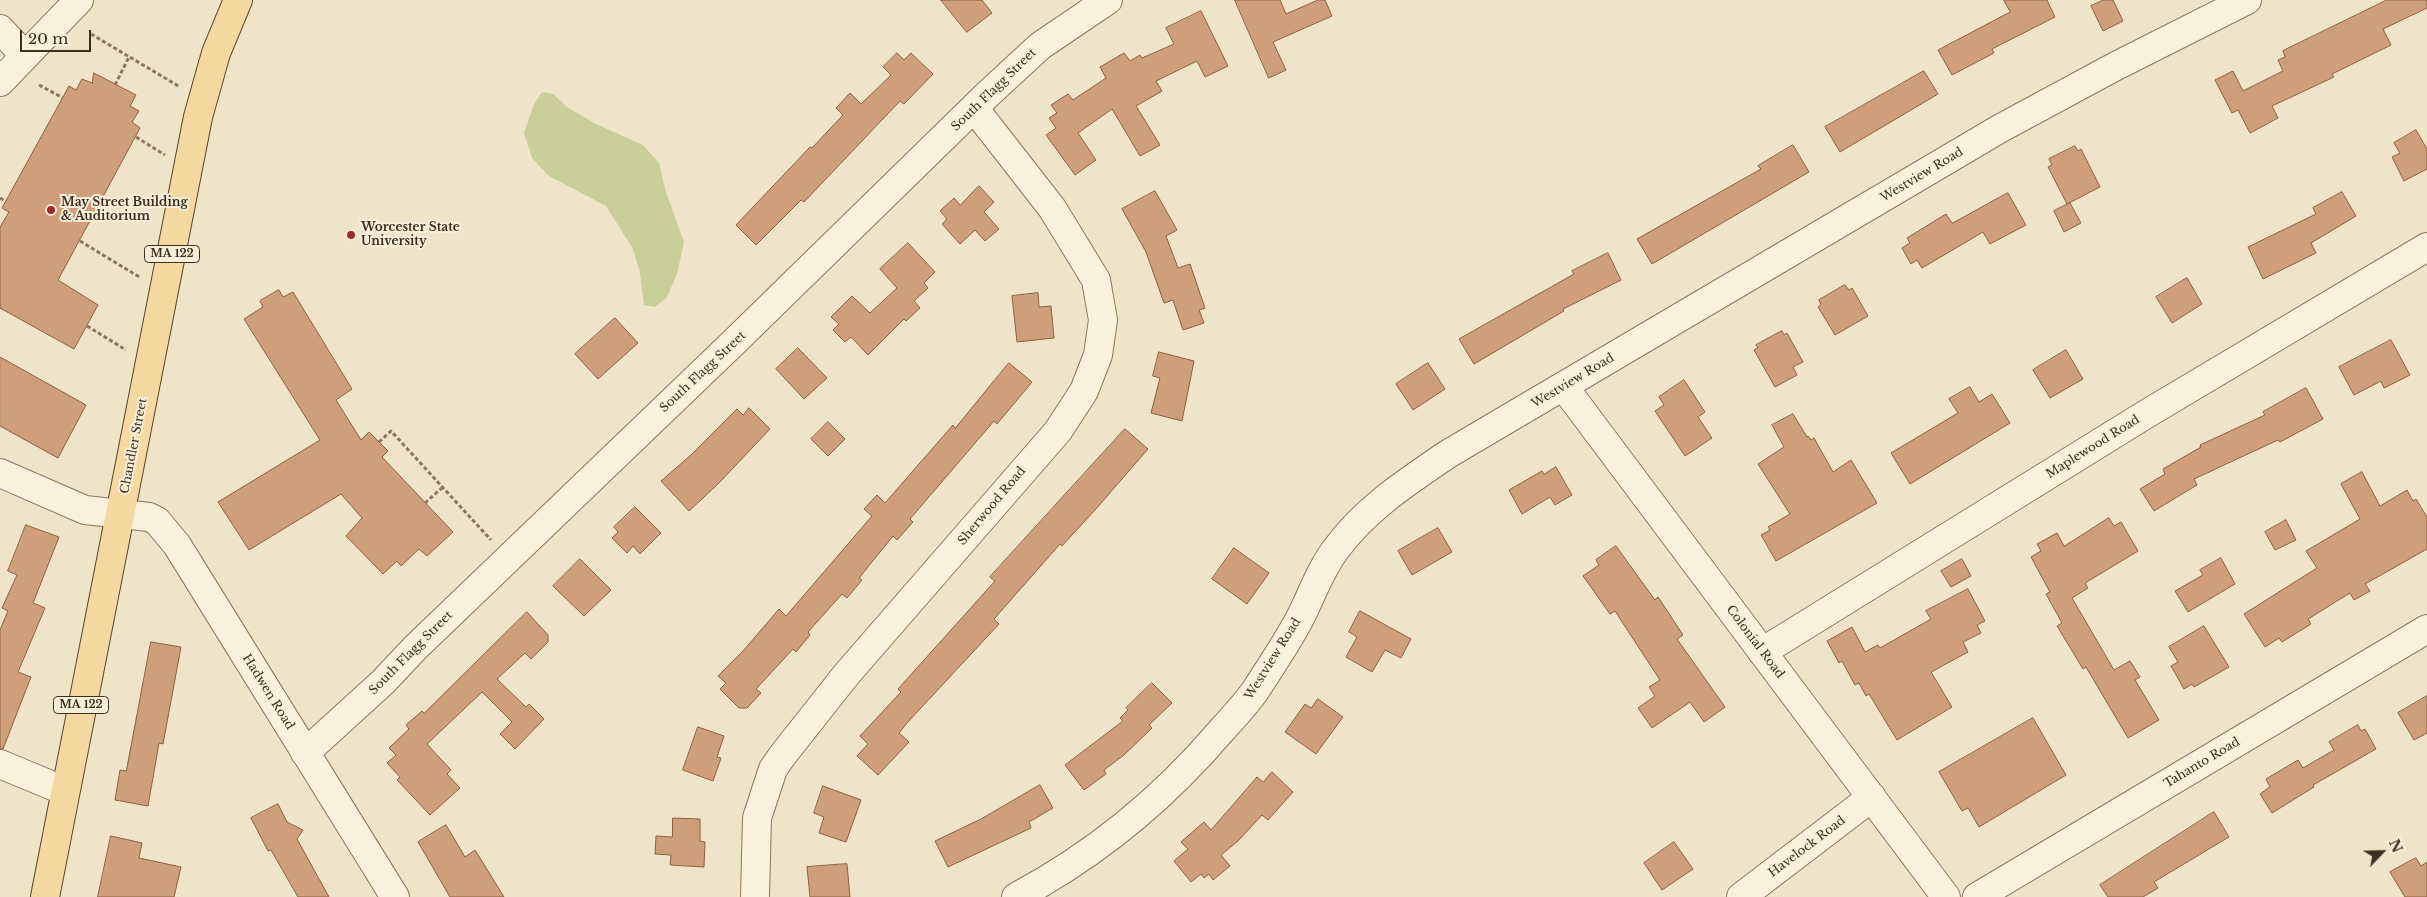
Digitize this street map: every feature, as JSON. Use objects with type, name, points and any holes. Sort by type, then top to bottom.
[{"type":"main road","name":"Chandler Street","points":[[45,897],[64,791],[121,513],[198,117],[216,53],[238,0]]},
{"type":"street","points":[[0,82],[79,0]]},
{"type":"street","name":"South Flagg Street","points":[[305,753],[382,682],[604,464],[731,345],[1040,46],[1108,0]]},
{"type":"street","name":"Westview Road","points":[[1016,897],[1047,881],[1121,830],[1206,750],[1254,692],[1298,620],[1335,551],[1356,525],[1378,504],[1448,454],[2001,128],[2116,66],[2247,0]]},
{"type":"street","points":[[0,29],[25,56]]},
{"type":"street","name":"Sherwood Road","points":[[755,897],[757,818],[773,770],[797,735],[846,675],[1058,431],[1084,391],[1098,355],[1103,320],[1096,280],[1052,208],[974,108]]},
{"type":"street","name":"Maplewood Road","points":[[1762,652],[2148,413],[2427,247]]},
{"type":"street","name":"Colonial Road","points":[[1564,387],[1946,897]]},
{"type":"street","name":"Hadwen Road","points":[[0,473],[85,510],[148,517],[157,521],[177,544],[395,897]]},
{"type":"street","name":"Tahanto Road","points":[[1977,897],[2427,629]]},
{"type":"street","points":[[0,764],[64,791]]},
{"type":"street","name":"Havelock Road","points":[[1742,897],[1872,797]]},
{"type":"path","points":[[91,34],[180,88]]},
{"type":"path","points":[[115,84],[129,57]]},
{"type":"path","points":[[39,85],[62,98]]},
{"type":"path","points":[[136,137],[166,155]]},
{"type":"path","points":[[0,198],[5,201]]},
{"type":"path","points":[[80,240],[140,278]]},
{"type":"path","points":[[86,326],[126,350]]},
{"type":"path","points":[[379,442],[391,431],[492,541]]},
{"type":"path","points":[[425,503],[443,487]]},
{"type":"green space","points":[[542,92],[553,94],[567,107],[596,124],[643,145],[659,163],[666,192],[684,242],[677,274],[667,297],[655,307],[644,305],[640,273],[633,249],[606,206],[549,176],[532,158],[524,133],[534,104]]},
{"type":"building","points":[[941,0],[982,0],[992,13],[967,32]]},
{"type":"building","points":[[1235,0],[1280,0],[1286,14],[1318,0],[1325,0],[1332,16],[1273,42],[1286,70],[1269,78]]},
{"type":"building","points":[[2004,0],[2047,0],[2055,17],[1992,49],[1994,53],[1952,75],[1938,50],[2010,12]]},
{"type":"building","points":[[2104,0],[2113,0],[2123,21],[2103,31],[2091,6]]},
{"type":"building","points":[[2387,0],[2427,0],[2427,8],[2383,29],[2391,45],[2332,74],[2334,77],[2272,106],[2278,118],[2250,133],[2238,110],[2232,113],[2215,80],[2233,71],[2243,91],[2283,71],[2278,60],[2285,57],[2283,51]]},
{"type":"building","points":[[1201,11],[1228,66],[1205,77],[1197,61],[1156,81],[1162,91],[1136,106],[1160,145],[1140,156],[1112,109],[1078,133],[1096,160],[1075,175],[1046,135],[1056,128],[1049,118],[1057,113],[1051,105],[1068,94],[1073,100],[1106,78],[1100,67],[1124,53],[1130,61],[1140,55],[1142,58],[1174,44],[1166,28]]},
{"type":"building","points":[[897,53],[904,60],[911,53],[933,74],[904,104],[900,101],[804,202],[801,200],[756,245],[736,225],[843,115],[836,108],[850,93],[861,104],[891,75],[883,67]]},
{"type":"building","points":[[1924,71],[1938,94],[1840,152],[1825,127]]},
{"type":"building","name":"May Street Building & Auditorium","points":[[94,73],[136,95],[130,106],[139,111],[132,122],[140,128],[58,280],[98,305],[74,349],[0,308],[0,227],[9,212],[2,208],[69,86],[76,90],[82,79],[92,83]]},
{"type":"building","points":[[2416,130],[2427,149],[2427,169],[2404,181],[2392,157],[2400,153],[2394,143]]},
{"type":"building","points":[[1793,145],[1809,172],[1652,264],[1637,239],[1761,169],[1758,166]]},
{"type":"building","points":[[2075,146],[2078,151],[2081,149],[2100,187],[2067,204],[2048,167],[2052,165],[2049,159]]},
{"type":"building","points":[[979,186],[994,202],[984,212],[999,229],[985,241],[975,230],[960,244],[942,224],[947,219],[940,211],[954,198],[960,205]]},
{"type":"building","points":[[1155,191],[1177,230],[1166,236],[1178,268],[1190,264],[1205,308],[1199,310],[1204,323],[1183,330],[1173,300],[1164,303],[1146,252],[1122,209]]},
{"type":"building","points":[[2342,192],[2356,216],[2311,243],[2316,253],[2263,279],[2248,247],[2316,214],[2313,208]]},
{"type":"building","points":[[2008,193],[2026,225],[1990,244],[1983,232],[1922,268],[1917,260],[1911,264],[1902,248],[1910,243],[1907,238],[1946,214],[1952,223]]},
{"type":"building","points":[[2070,203],[2081,223],[2064,232],[2054,211]]},
{"type":"building","points":[[908,243],[935,272],[924,283],[928,288],[914,301],[920,308],[906,321],[904,319],[868,355],[851,337],[845,342],[833,330],[839,324],[831,317],[852,296],[870,313],[897,288],[880,269]]},
{"type":"building","points":[[1608,253],[1621,280],[1563,309],[1564,311],[1474,364],[1459,339],[1574,274],[1572,271]]},
{"type":"building","points":[[2187,278],[2202,304],[2172,323],[2156,297]]},
{"type":"building","points":[[1845,285],[1849,290],[1852,288],[1868,316],[1835,335],[1818,307],[1821,305],[1819,300]]},
{"type":"building","points":[[279,290],[283,297],[293,292],[352,389],[336,400],[361,440],[369,432],[388,451],[382,457],[453,532],[427,556],[419,549],[401,566],[397,561],[383,574],[346,536],[362,518],[341,494],[249,550],[218,502],[320,440],[244,319],[263,307],[260,301]]},
{"type":"building","points":[[1038,293],[1039,307],[1051,306],[1054,338],[1017,342],[1012,296]]},
{"type":"building","points":[[615,318],[638,343],[598,379],[575,354]]},
{"type":"building","points":[[1782,331],[1784,335],[1787,333],[1803,362],[1793,367],[1797,375],[1775,387],[1754,350],[1758,348],[1756,345]]},
{"type":"building","points":[[2391,340],[2410,375],[2384,388],[2381,381],[2354,395],[2339,367]]},
{"type":"building","points":[[798,348],[827,378],[804,399],[776,369]]},
{"type":"building","points":[[2066,350],[2083,379],[2050,398],[2033,370]]},
{"type":"building","points":[[1159,352],[1194,361],[1182,421],[1151,413],[1160,378],[1153,376]]},
{"type":"building","points":[[0,357],[86,405],[58,458],[0,426]]},
{"type":"building","points":[[1009,363],[1032,382],[997,424],[994,421],[910,519],[913,522],[897,540],[893,536],[859,578],[862,580],[847,598],[842,594],[808,632],[810,635],[796,652],[793,649],[756,689],[761,693],[747,708],[739,708],[720,689],[726,683],[718,676],[744,650],[779,609],[786,616],[872,516],[864,509],[877,495],[885,503],[953,425],[955,428]]},
{"type":"building","points":[[1428,363],[1445,389],[1413,410],[1396,384]]},
{"type":"building","points":[[1684,380],[1705,412],[1698,417],[1712,438],[1685,456],[1655,411],[1664,405],[1659,397]]},
{"type":"building","points":[[1970,387],[1979,402],[1992,394],[2010,423],[1910,484],[1891,453],[1958,413],[1949,399]]},
{"type":"building","points":[[2306,388],[2323,419],[2280,442],[2278,440],[2194,479],[2197,485],[2154,511],[2140,489],[2165,474],[2163,469],[2201,447],[2200,445],[2265,415],[2263,412]]},
{"type":"building","points":[[749,408],[770,429],[718,484],[689,511],[661,481],[691,455],[737,409],[743,415]]},
{"type":"building","points":[[1793,414],[1807,437],[1811,440],[1814,438],[1833,472],[1851,460],[1877,503],[1776,561],[1761,535],[1770,530],[1768,527],[1790,514],[1758,464],[1784,447],[1772,425]]},
{"type":"building","points":[[828,422],[845,439],[828,456],[811,439]]},
{"type":"building","points":[[1125,429],[1148,449],[1095,510],[1062,546],[1060,544],[994,619],[999,624],[907,723],[899,733],[909,742],[878,775],[857,756],[868,744],[860,736],[901,692],[898,689],[995,581],[990,577]]},
{"type":"building","points":[[1556,467],[1572,495],[1555,505],[1550,497],[1522,514],[1509,490],[1542,471],[1544,474]]},
{"type":"building","points":[[2362,472],[2380,506],[2407,490],[2413,501],[2416,499],[2427,517],[2427,549],[2365,584],[2370,591],[2354,600],[2350,593],[2308,619],[2311,624],[2282,642],[2279,638],[2265,647],[2244,614],[2317,568],[2306,551],[2360,519],[2341,484]]},
{"type":"building","points":[[635,507],[661,533],[640,554],[633,546],[627,553],[612,538],[618,532],[614,527]]},
{"type":"building","points":[[2109,518],[2114,526],[2121,522],[2138,551],[2085,583],[2088,588],[2072,598],[2114,670],[2130,661],[2140,677],[2135,680],[2159,720],[2128,738],[2086,667],[2083,669],[2057,626],[2062,623],[2046,594],[2050,592],[2031,557],[2041,551],[2037,544],[2057,533],[2064,546]]},
{"type":"building","points":[[2286,520],[2296,540],[2275,550],[2265,532]]},
{"type":"building","points":[[26,525],[59,537],[33,603],[45,608],[18,672],[31,677],[3,749],[0,749],[0,630],[8,611],[2,608],[17,575],[8,571]]},
{"type":"building","points":[[1438,528],[1452,552],[1412,575],[1398,551]]},
{"type":"building","points":[[1616,546],[1655,600],[1658,597],[1683,635],[1677,639],[1725,707],[1704,722],[1690,702],[1652,728],[1638,708],[1655,696],[1649,687],[1660,680],[1615,611],[1610,614],[1583,576],[1599,565],[1596,560]]},
{"type":"building","points":[[1234,548],[1269,573],[1247,604],[1212,579]]},
{"type":"building","points":[[2221,558],[2235,584],[2188,612],[2175,591],[2203,575],[2200,570]]},
{"type":"building","points":[[580,559],[611,590],[584,616],[553,586]]},
{"type":"building","points":[[1962,559],[1971,576],[1951,587],[1941,571]]},
{"type":"building","points":[[1968,589],[1985,621],[1977,625],[1981,633],[1963,642],[1968,652],[1931,672],[1952,707],[1897,740],[1869,694],[1866,696],[1859,683],[1855,685],[1842,661],[1839,663],[1827,641],[1852,627],[1865,652],[1878,645],[1880,648],[1931,619],[1926,611]]},
{"type":"building","points":[[1360,611],[1411,639],[1401,658],[1385,650],[1372,672],[1346,657],[1357,637],[1349,632]]},
{"type":"building","points":[[527,612],[548,635],[548,642],[531,659],[525,653],[497,679],[526,707],[529,704],[544,719],[515,749],[500,734],[512,722],[482,692],[427,744],[451,770],[447,774],[460,788],[430,815],[397,780],[400,777],[387,763],[396,755],[389,748],[409,729],[406,725],[422,711],[424,713]]},
{"type":"building","points":[[2204,626],[2229,667],[2194,687],[2192,684],[2184,689],[2171,666],[2178,662],[2169,647]]},
{"type":"building","points":[[151,642],[181,647],[163,744],[159,743],[148,806],[115,800],[120,770],[126,771]]},
{"type":"building","points":[[1152,683],[1172,703],[1149,725],[1152,728],[1124,755],[1104,770],[1106,774],[1084,790],[1065,765],[1123,721],[1120,718],[1128,710],[1126,708]]},
{"type":"building","points":[[2427,696],[2427,733],[2414,740],[2398,713]]},
{"type":"building","points":[[1318,699],[1343,717],[1316,754],[1285,732],[1305,704],[1311,708]]},
{"type":"building","points":[[2033,718],[2066,775],[1979,827],[1968,808],[1962,811],[1939,772]]},
{"type":"building","points":[[2358,725],[2361,731],[2365,729],[2376,749],[2313,785],[2314,787],[2272,813],[2260,794],[2270,787],[2266,779],[2298,760],[2303,768],[2334,750],[2329,742]]},
{"type":"building","points":[[698,727],[724,736],[717,757],[721,758],[713,781],[683,770]]},
{"type":"building","points":[[1272,772],[1293,792],[1268,820],[1262,815],[1238,841],[1221,855],[1230,866],[1213,880],[1209,874],[1204,878],[1201,874],[1191,882],[1174,861],[1188,849],[1181,842],[1204,822],[1211,830],[1257,777],[1263,782]]},
{"type":"building","points":[[1040,785],[1053,808],[1029,822],[1031,828],[948,867],[935,841],[981,819]]},
{"type":"building","points":[[823,786],[861,800],[846,842],[819,833],[824,817],[814,813]]},
{"type":"building","points":[[278,804],[287,822],[303,830],[297,839],[329,897],[298,897],[271,850],[268,851],[251,818]]},
{"type":"building","points":[[2214,812],[2229,837],[2154,882],[2158,888],[2143,897],[2108,897],[2100,885]]},
{"type":"building","points":[[673,818],[700,819],[700,841],[705,842],[704,867],[670,865],[671,855],[655,854],[656,836],[672,837]]},
{"type":"building","points":[[446,825],[465,857],[475,850],[504,897],[450,897],[418,842]]},
{"type":"building","points":[[111,836],[142,843],[139,858],[181,867],[174,897],[98,897]]},
{"type":"building","points":[[1674,842],[1693,869],[1662,890],[1644,863]]},
{"type":"building","points":[[2416,858],[2421,866],[2427,862],[2427,897],[2405,897],[2390,872]]},
{"type":"building","points":[[847,864],[850,897],[810,897],[807,867]]},
{"type":"place","name":"May Street Building & Auditorium","points":[[51,210]]},
{"type":"place","name":"Worcester State University","points":[[351,235]]}]
